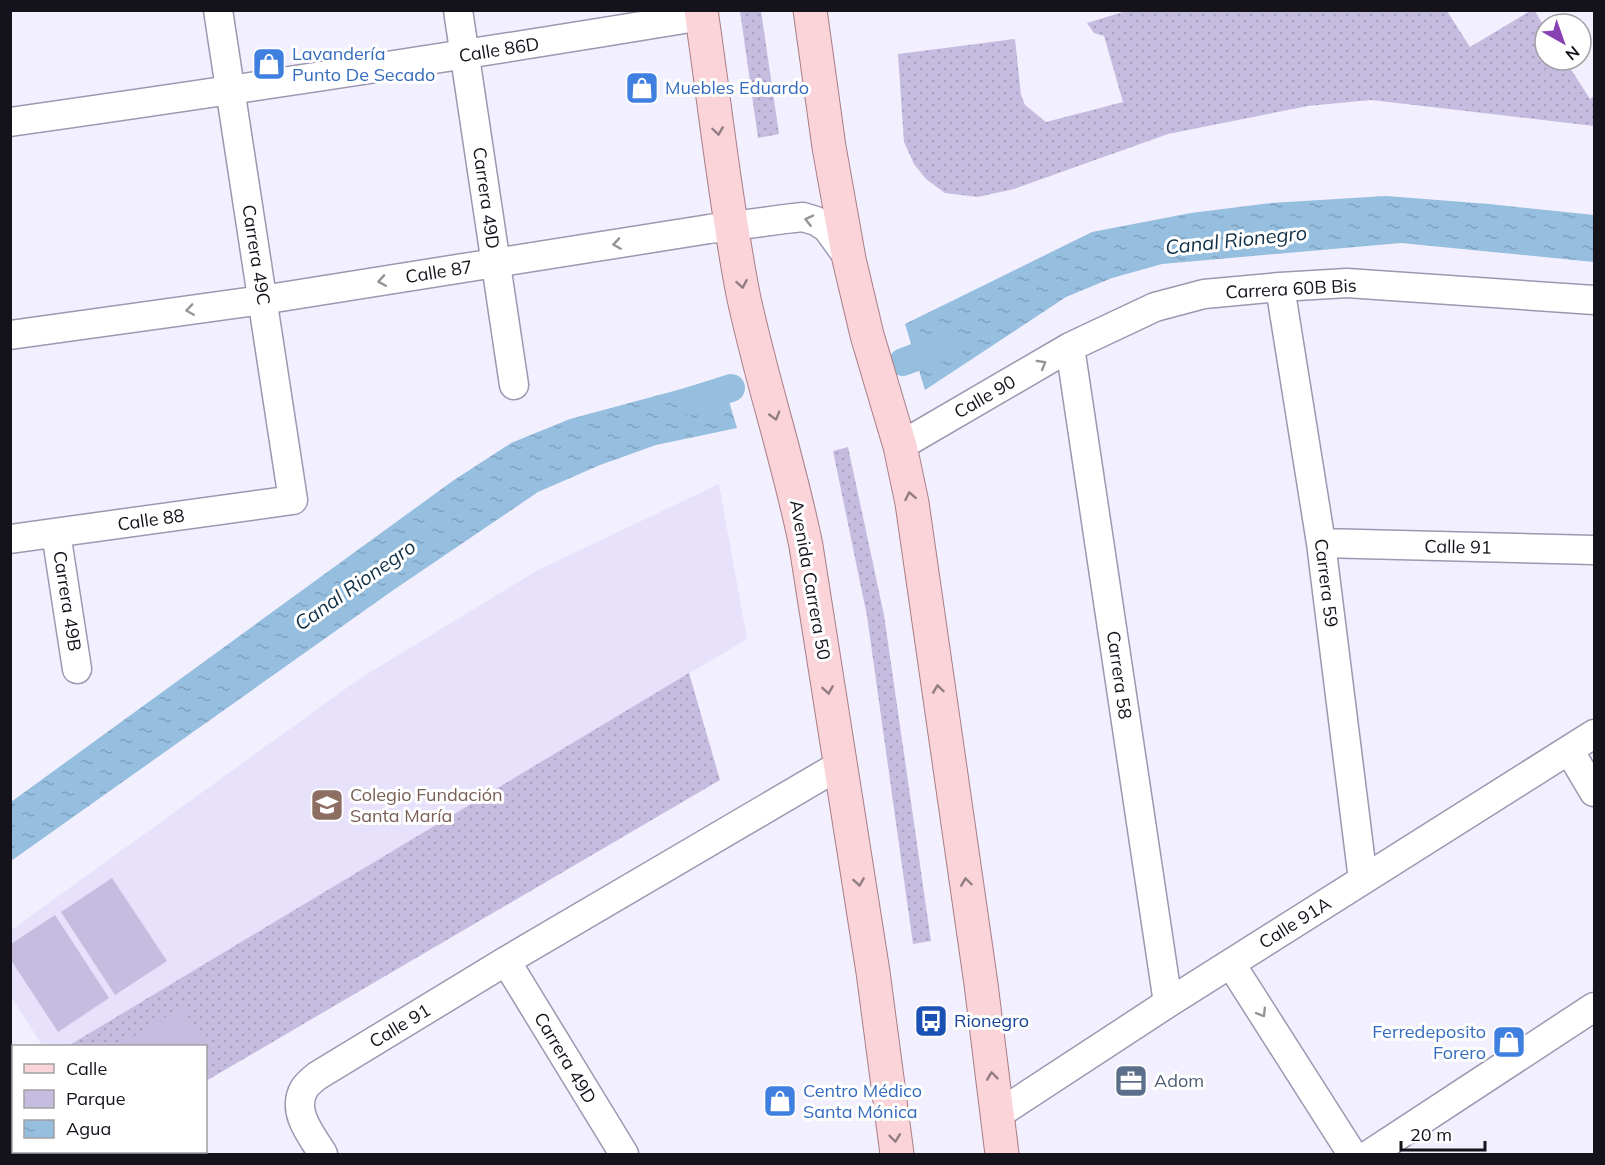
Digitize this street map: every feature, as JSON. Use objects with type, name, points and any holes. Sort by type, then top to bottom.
[{"type":"main road","points":[[810,10],[829,147],[849,259],[867,335],[900,446],[912,503],[981,984],[1002,1155]]},
{"type":"main road","name":"Avenida Carrera 50","points":[[702,13],[732,226],[744,294],[806,546],[873,972],[897,1155]]},
{"type":"street","name":"Carrera 49C","points":[[218,10],[292,500]]},
{"type":"street","name":"Carrera 49D","points":[[458,10],[514,385]]},
{"type":"street","name":"Calle 86D","points":[[10,122],[465,55],[702,13]]},
{"type":"street","name":"Calle 87","points":[[10,335],[262,300],[732,226],[803,217],[816,220],[827,228],[849,259]]},
{"type":"street","name":"Carrera 60B Bis","points":[[1070,347],[1155,307],[1204,294],[1280,287],[1347,283],[1594,300]]},
{"type":"street","name":"Carrera 59","points":[[1280,287],[1321,543],[1363,880]]},
{"type":"street","name":"Calle 90","points":[[900,446],[1070,347]]},
{"type":"street","name":"Carrera 58","points":[[1070,347],[1168,1003]]},
{"type":"street","name":"Calle 88","points":[[10,539],[292,500]]},
{"type":"street","name":"Carrera 49B","points":[[56,533],[77,669]]},
{"type":"street","name":"Calle 91","points":[[1321,543],[1594,550]]},
{"type":"street","name":"Calle 91A","points":[[997,1115],[1168,1003],[1594,734]]},
{"type":"street","points":[[1569,750],[1594,792]]},
{"type":"street","name":"Calle 91","points":[[323,1155],[300,1113],[300,1097],[304,1087],[317,1076],[506,961],[840,765]]},
{"type":"street","name":"Carrera 49D","points":[[506,961],[624,1155]]},
{"type":"street","points":[[1231,964],[1352,1155]]},
{"type":"street","points":[[1370,1155],[1594,1007]]},
{"type":"shaded area","name":"Colegio Fundación Santa María","points":[[719,484],[747,639],[70,1045],[42,1045],[11,997],[10,931],[359,679],[538,570]]},
{"type":"green space","points":[[740,11],[761,11],[779,134],[758,138]]},
{"type":"green space","points":[[1126,11],[1447,11],[1470,47],[1530,11],[1535,11],[1533,12],[1533,72],[1573,72],[1590,99],[1594,96],[1594,126],[1371,100],[1308,106],[1168,134],[1014,189],[978,197],[945,193],[926,179],[914,164],[904,142],[898,54],[1015,39],[1021,95],[1025,105],[1046,122],[1123,102],[1104,36],[1094,33],[1087,23]]},
{"type":"green space","points":[[848,447],[884,615],[931,941],[913,944],[867,616],[833,451]]},
{"type":"green space","points":[[689,673],[720,780],[207,1080],[207,1045],[70,1045]]},
{"type":"green space","points":[[112,878],[167,961],[115,995],[61,912]]},
{"type":"green space","points":[[55,915],[109,998],[58,1032],[11,960],[11,944]]},
{"type":"green space","points":[[182,1007],[204,1045],[120,1045]]},
{"type":"green space","points":[[207,1049],[215,1062],[207,1067]]},
{"type":"green space","points":[[12,1082],[12,1153],[84,1153],[11,1154],[10,1083]]},
{"type":"water","points":[[1386,196],[1594,215],[1594,262],[1401,243],[1162,264],[1112,278],[1066,297],[925,390],[905,324],[1092,232],[1191,213],[1271,203]]},
{"type":"water","points":[[722,378],[737,428],[656,445],[600,465],[538,492],[392,591],[11,861],[11,802],[454,480],[511,443],[570,419]]},
{"type":"waterway","name":"Canal Rionegro","points":[[903,362],[951,344]]},
{"type":"waterway","name":"Canal Rionegro","points":[[690,401],[731,388]]},
{"type":"place","name":"Lavandería Punto De Secado","points":[[269,64]]},
{"type":"place","name":"Muebles Eduardo","points":[[642,88]]},
{"type":"place","name":"Colegio Fundación Santa María","points":[[327,805]]},
{"type":"place","name":"Rionegro","points":[[931,1021]]},
{"type":"place","name":"Ferredeposito Forero","points":[[1509,1042]]},
{"type":"place","name":"Adom","points":[[1131,1081]]},
{"type":"place","name":"Centro Médico Santa Mónica","points":[[780,1101]]}]
